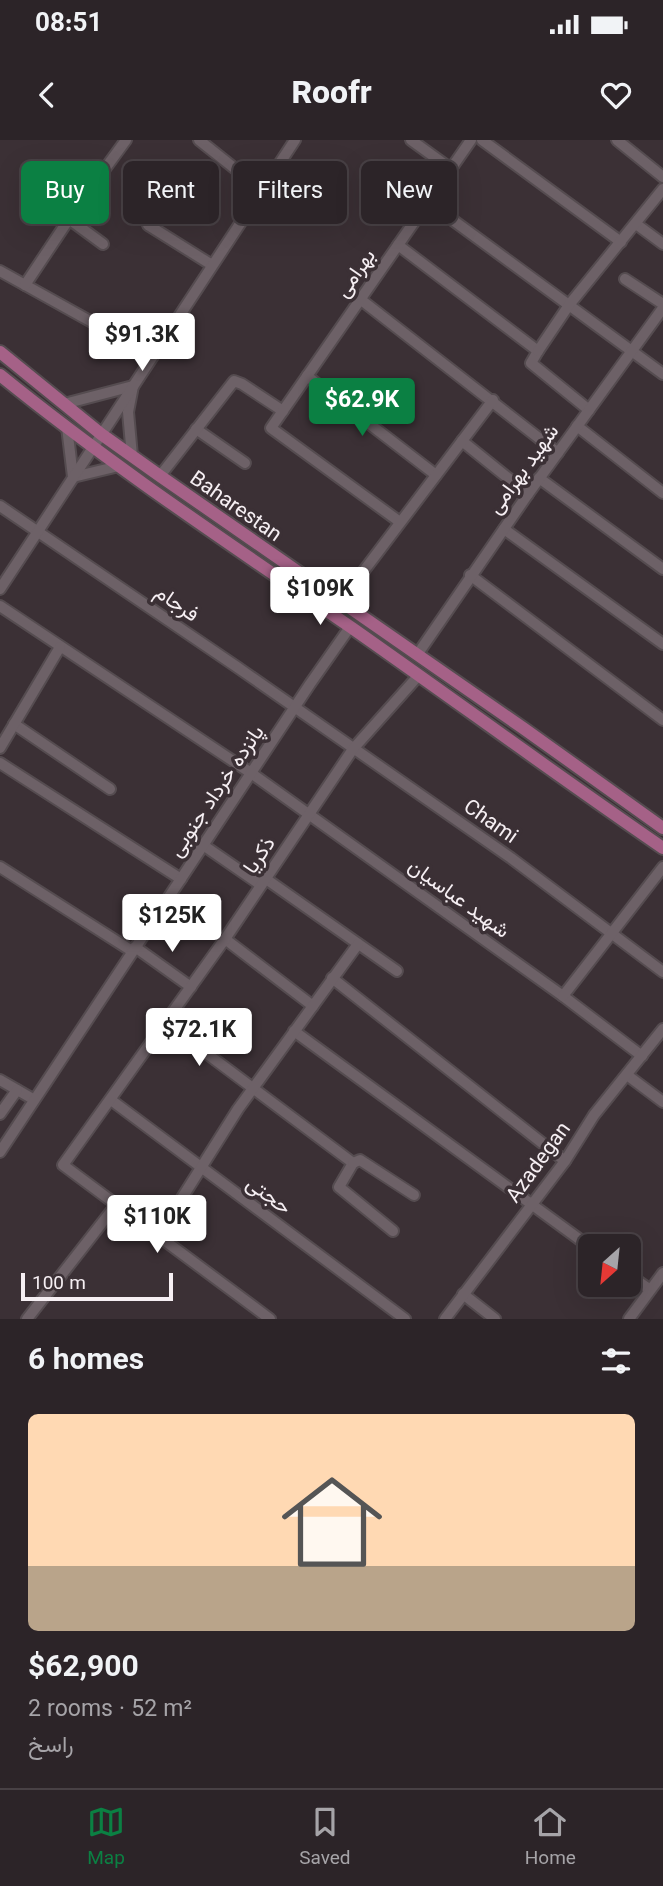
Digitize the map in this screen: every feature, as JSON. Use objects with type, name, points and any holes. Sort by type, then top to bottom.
[{"type":"main road","name":"Baharestan","points":[[0,352],[101,434],[157,475],[663,828]]},
{"type":"main road","name":"Baharestan","points":[[0,375],[145,485],[663,848]]},
{"type":"main road","points":[[30,399],[41,396],[41,384]]},
{"type":"main road","points":[[145,485],[147,477],[157,475]]},
{"type":"main road","points":[[350,627],[359,614]]},
{"type":"street","points":[[109,164],[126,140]]},
{"type":"street","points":[[199,140],[233,167]]},
{"type":"street","points":[[282,161],[295,140]]},
{"type":"street","points":[[411,140],[439,161]]},
{"type":"street","name":"بهرامی","points":[[457,161],[471,140]]},
{"type":"street","points":[[482,140],[621,242]]},
{"type":"street","points":[[617,140],[663,177]]},
{"type":"street","points":[[589,410],[531,363],[569,305],[663,190]]},
{"type":"street","points":[[457,223],[663,374]]},
{"type":"street","points":[[25,285],[66,224]]},
{"type":"street","points":[[76,224],[103,244]]},
{"type":"street","points":[[0,589],[240,224]]},
{"type":"street","name":"بهرامی","points":[[400,522],[271,428],[413,224]]},
{"type":"street","points":[[635,224],[663,244]]},
{"type":"street","points":[[148,225],[212,265]]},
{"type":"street","points":[[398,246],[538,351]]},
{"type":"street","points":[[0,271],[153,356]]},
{"type":"street","points":[[625,279],[663,306]]},
{"type":"street","points":[[360,299],[558,453]]},
{"type":"street","name":"شهید بهرامی","points":[[417,655],[470,575],[663,306]]},
{"type":"street","points":[[307,376],[436,475]]},
{"type":"street","points":[[157,475],[234,381],[282,411]]},
{"type":"street","points":[[64,404],[133,386]]},
{"type":"street","points":[[132,456],[128,412],[133,386]]},
{"type":"street","points":[[341,601],[493,400]]},
{"type":"street","points":[[577,426],[663,493]]},
{"type":"street","points":[[66,427],[73,477]]},
{"type":"street","points":[[196,429],[245,463]]},
{"type":"street","points":[[462,441],[528,494]]},
{"type":"street","points":[[73,477],[119,466]]},
{"type":"street","points":[[539,478],[663,569]]},
{"type":"street","name":"فرجام","points":[[0,506],[294,708]]},
{"type":"street","points":[[504,528],[663,644]]},
{"type":"street","points":[[470,575],[663,720]]},
{"type":"street","name":"شهید عباسیان","points":[[0,606],[251,773],[563,996],[642,1056]]},
{"type":"street","name":"پانزده خرداد جنوبی","points":[[0,1152],[350,627]]},
{"type":"street","points":[[0,748],[4,731],[14,724],[60,647]]},
{"type":"street","name":"ذکریا","points":[[116,1205],[63,1165],[225,939],[353,749],[419,676]]},
{"type":"street","name":"Chami","points":[[294,708],[511,858],[663,972]]},
{"type":"street","points":[[14,724],[110,789]]},
{"type":"street","points":[[0,763],[181,879]]},
{"type":"street","points":[[203,845],[264,882],[397,971]]},
{"type":"street","points":[[0,867],[191,987]]},
{"type":"street","points":[[563,996],[663,867]]},
{"type":"street","points":[[225,939],[313,1006]]},
{"type":"street","points":[[158,1236],[252,1088],[358,944]]},
{"type":"street","points":[[332,978],[565,1161]]},
{"type":"street","points":[[166,1023],[353,1163]]},
{"type":"street","name":"Azadegan","points":[[445,1319],[565,1161],[594,1115],[663,1029]]},
{"type":"street","points":[[294,1031],[578,1238]]},
{"type":"street","points":[[627,1075],[663,1102]]},
{"type":"street","points":[[0,1080],[33,1099]]},
{"type":"street","points":[[0,1114],[18,1090]]},
{"type":"street","name":"حجتی","points":[[111,1100],[405,1319]]},
{"type":"street","points":[[393,1231],[339,1187],[353,1163],[360,1160],[414,1195]]},
{"type":"street","points":[[27,1319],[116,1205],[270,1319]]},
{"type":"street","points":[[629,1319],[663,1273]]},
{"type":"street","points":[[641,1283],[649,1289]]},
{"type":"street","points":[[463,1294],[495,1319]]}]
